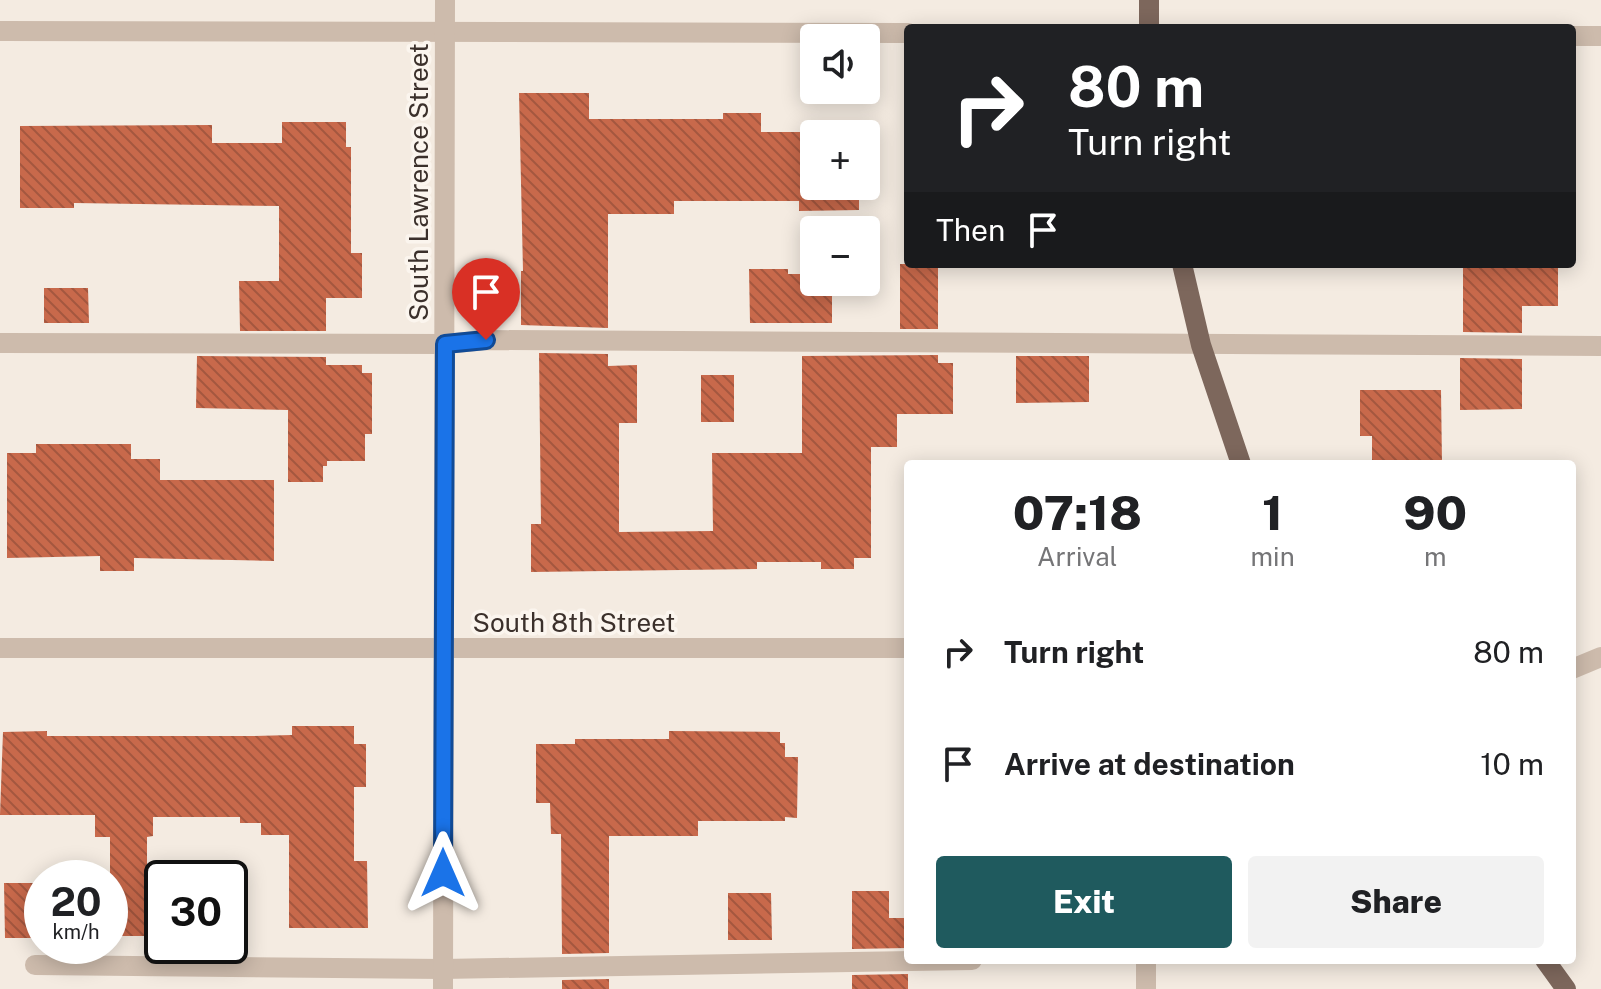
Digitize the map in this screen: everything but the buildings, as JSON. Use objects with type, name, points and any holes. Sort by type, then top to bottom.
[{"type":"main road","points":[[1149,0],[1149,24]]},
{"type":"main road","points":[[1183,268],[1201,345],[1240,460]]},
{"type":"main road","points":[[1548,964],[1566,989]]},
{"type":"street","name":"South Lawrence Street","points":[[443,979],[445,0]]},
{"type":"street","points":[[0,31],[904,33]]},
{"type":"street","points":[[1576,36],[1601,36]]},
{"type":"street","points":[[0,343],[445,344],[486,340],[1601,346]]},
{"type":"street","name":"South 8th Street","points":[[0,648],[904,648]]},
{"type":"street","points":[[1576,667],[1601,657]]},
{"type":"street","points":[[35,965],[443,979],[904,962]]},
{"type":"street","points":[[1146,964],[1146,989]]},
{"type":"route","points":[[443,873],[445,344],[486,340]]}]
